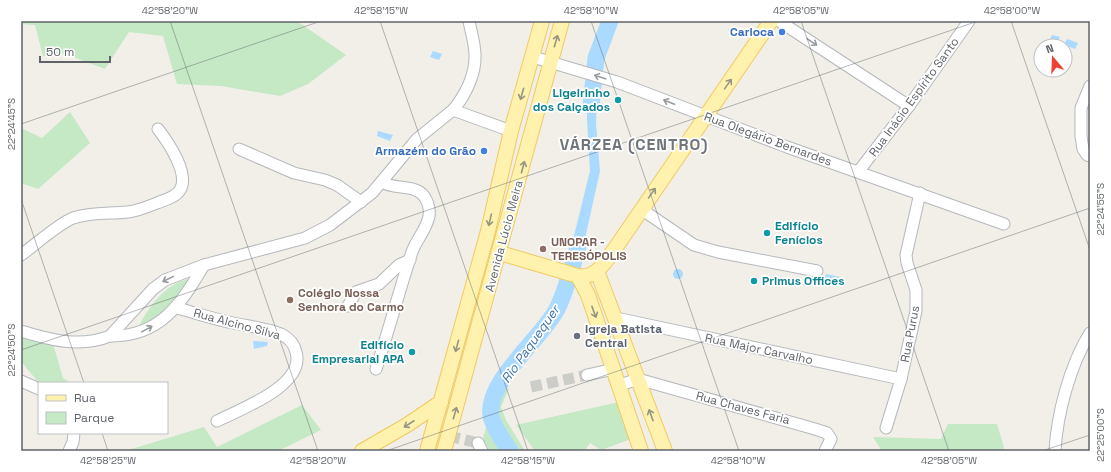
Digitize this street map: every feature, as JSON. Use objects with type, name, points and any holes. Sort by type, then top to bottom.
[{"type":"main road","name":"Avenida Lúcio Meira","points":[[427,451],[488,232],[511,130],[542,21]]},
{"type":"main road","name":"Avenida Lúcio Meira","points":[[444,451],[500,252],[562,21]]},
{"type":"main road","points":[[500,252],[576,276],[588,276],[597,271],[614,250],[771,21]]},
{"type":"main road","points":[[597,271],[665,451]]},
{"type":"main road","points":[[576,276],[588,295],[620,385],[641,451]]},
{"type":"main road","points":[[588,295],[605,289]]},
{"type":"main road","points":[[362,451],[407,425],[441,402]]},
{"type":"street","points":[[110,336],[160,284],[204,265],[306,238],[330,225],[361,202],[382,182],[417,139],[453,110],[466,90],[474,66],[475,56],[469,21]]},
{"type":"street","points":[[779,21],[909,106]]},
{"type":"street","name":"Rua Inácio Espírito Santo","points":[[858,172],[909,106],[969,21]]},
{"type":"street","name":"Rua Olegário Bernardes","points":[[532,56],[617,82],[858,172],[1004,224]]},
{"type":"street","points":[[1090,86],[1081,108],[1082,144],[1087,155],[1090,156]]},
{"type":"street","points":[[453,110],[511,130]]},
{"type":"street","points":[[21,255],[72,219],[87,214],[139,210],[167,200],[176,194],[182,184],[182,175],[174,154],[158,129]]},
{"type":"street","points":[[239,149],[294,173],[325,180],[337,185],[361,202]]},
{"type":"street","points":[[376,369],[391,325],[410,260],[429,218],[428,204],[421,193],[390,186],[382,182]]},
{"type":"street","name":"Rua Purus","points":[[886,428],[901,379],[916,311],[916,290],[906,263],[906,255],[920,193]]},
{"type":"street","points":[[641,209],[694,245],[718,252],[817,271]]},
{"type":"street","points":[[348,306],[356,292],[379,284],[399,265],[410,260]]},
{"type":"street","points":[[21,331],[55,340],[76,343],[91,342],[110,336],[140,333],[159,322],[177,308],[204,265]]},
{"type":"street","points":[[576,276],[593,280],[605,289]]},
{"type":"street","name":"Rua Alcino Silva","points":[[177,308],[202,316],[279,333],[290,340],[295,347],[297,362],[296,367],[287,381],[264,396],[217,421]]},
{"type":"street","name":"Rua Major Carvalho","points":[[616,318],[901,379]]},
{"type":"street","points":[[1055,451],[1068,382],[1083,345],[1090,333]]},
{"type":"street","points":[[587,375],[614,369]]},
{"type":"street","points":[[620,385],[638,379]]},
{"type":"street","name":"Rua Chaves Faria","points":[[638,379],[826,433],[832,439],[825,451]]},
{"type":"street","points":[[21,381],[38,389]]},
{"type":"street","points":[[69,451],[73,442],[74,434]]},
{"type":"green space","points":[[21,21],[297,21],[346,55],[308,84],[280,96],[221,86],[177,84],[163,36],[129,32],[105,69],[65,54],[43,56],[35,25],[21,24]]},
{"type":"green space","points":[[70,112],[90,143],[38,189],[21,183],[21,128],[42,138]]},
{"type":"green space","points":[[188,279],[190,280],[167,313],[139,326],[147,311],[165,291]]},
{"type":"green space","points":[[21,335],[53,344],[63,378],[69,382],[38,382],[21,361]]},
{"type":"green space","points":[[509,388],[501,407],[506,420],[525,451],[490,451],[483,439],[489,417],[498,397]]},
{"type":"green space","points":[[619,402],[631,439],[601,450],[590,443],[584,451],[535,451],[516,425]]},
{"type":"green space","points":[[302,405],[321,430],[278,451],[125,451],[204,427],[217,447]]},
{"type":"green space","points":[[948,424],[997,424],[1005,451],[882,451],[873,437],[941,439]]},
{"type":"water","points":[[604,21],[616,21],[600,72],[588,70],[592,52]]},
{"type":"water","points":[[1052,35],[1060,37],[1060,38],[1051,38]]},
{"type":"water","points":[[1073,41],[1078,43],[1075,49],[1073,48]]},
{"type":"water","points":[[433,51],[442,54],[439,60],[430,57]]},
{"type":"water","points":[[587,83],[597,85],[596,124],[600,171],[579,266],[567,264],[590,171],[587,119]]},
{"type":"water","points":[[378,131],[393,135],[390,141],[377,136]]},
{"type":"water","points":[[676,269],[680,269],[682,270],[682,278],[676,279],[673,276],[673,272]]},
{"type":"water","points":[[826,274],[840,277],[838,282],[824,280]]},
{"type":"water","points":[[253,341],[268,342],[267,346],[254,349]]},
{"type":"waterway","name":"Rio Paquequer","points":[[591,106],[596,58],[610,21]]},
{"type":"waterway","name":"Rio Paquequer","points":[[510,451],[492,421],[492,403],[497,389],[516,360],[540,333],[557,309],[567,285],[579,243]]},
{"type":"tunnel","points":[[531,387],[587,375]]},
{"type":"tunnel","points":[[449,436],[478,443]]},
{"type":"place","name":"Carioca","points":[[782,32]]},
{"type":"place","name":"Ligeirinho dos Calçados","points":[[618,100]]},
{"type":"place","name":"Armazém do Grão","points":[[484,151]]},
{"type":"place","name":"Edifício Fenícios","points":[[767,233]]},
{"type":"place","name":"UNOPAR - TERESÓPOLIS","points":[[543,249]]},
{"type":"place","name":"Primus Offices","points":[[754,281]]},
{"type":"place","name":"Colégio Nossa Senhora do Carmo","points":[[290,300]]},
{"type":"place","name":"Igreja Batista Central","points":[[577,336]]},
{"type":"place","name":"Edifício Empresarial APA","points":[[412,352]]},
{"type":"district","name":"VÁRZEA (CENTRO)","points":[[634,144]]}]
